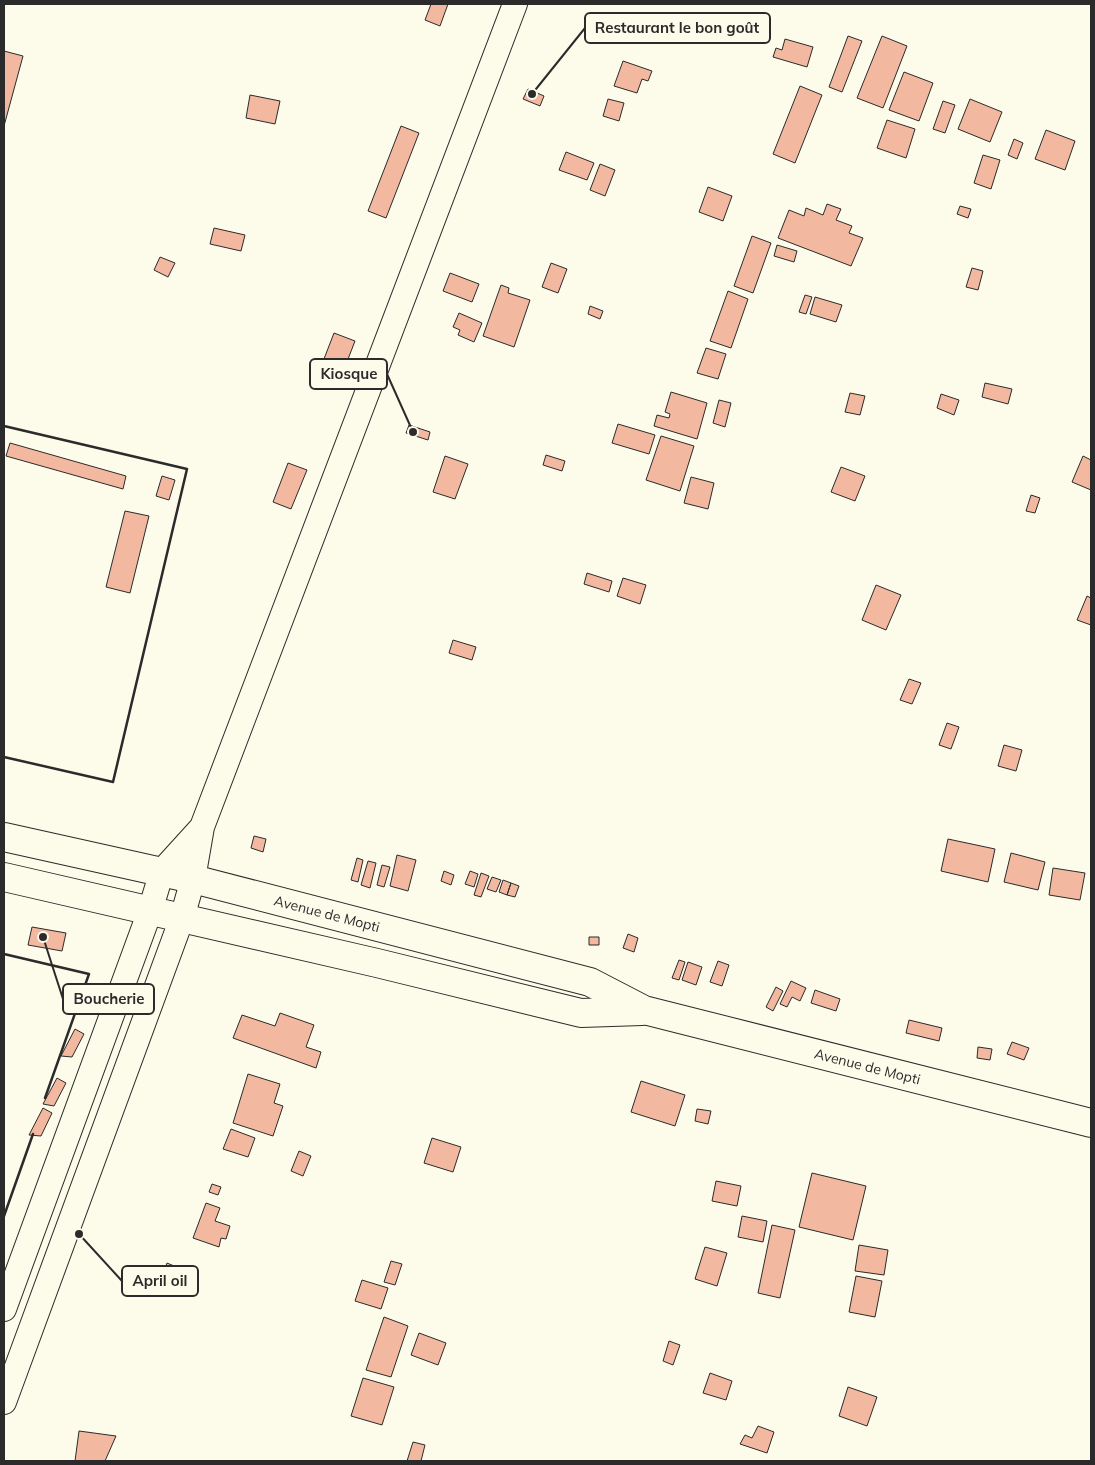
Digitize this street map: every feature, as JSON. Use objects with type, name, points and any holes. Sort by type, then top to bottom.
[{"type":"main road","name":"Avenue de Mopti","points":[[4,837],[162,871],[590,982],[644,1010],[1091,1123]]},
{"type":"main road","name":"Avenue de Mopti","points":[[4,877],[377,963],[581,1013],[644,1010]]},
{"type":"street","points":[[4,1402],[182,918],[193,879],[202,828],[515,4]]},
{"type":"street","points":[[4,1309],[150,911],[162,871],[202,828]]},
{"type":"building","points":[[431,4],[448,4],[440,26],[425,20]]},
{"type":"building","points":[[848,36],[862,41],[842,92],[829,87]]},
{"type":"building","points":[[882,36],[907,46],[883,108],[857,98]]},
{"type":"building","points":[[785,39],[813,47],[807,67],[773,57],[776,48],[782,50]]},
{"type":"building","points":[[4,51],[23,56],[4,126]]},
{"type":"building","points":[[623,61],[652,71],[648,81],[642,79],[637,93],[614,86]]},
{"type":"building","points":[[904,72],[933,83],[919,121],[889,110]]},
{"type":"building","points":[[800,86],[822,95],[795,163],[773,154]]},
{"type":"building","points":[[528,89],[544,96],[540,106],[523,99]]},
{"type":"building","points":[[250,95],[280,101],[275,124],[246,118]]},
{"type":"building","points":[[608,99],[624,103],[619,121],[603,116]]},
{"type":"building","points":[[970,99],[1002,112],[990,142],[958,129]]},
{"type":"building","points":[[943,101],[955,105],[945,133],[933,129]]},
{"type":"building","points":[[887,120],[915,129],[906,158],[877,148]]},
{"type":"building","points":[[401,126],[419,133],[386,218],[368,211]]},
{"type":"building","points":[[1046,130],[1075,141],[1065,170],[1035,159]]},
{"type":"building","points":[[1014,139],[1023,143],[1017,159],[1008,155]]},
{"type":"building","points":[[566,152],[594,163],[587,180],[559,170]]},
{"type":"building","points":[[983,155],[1000,160],[991,189],[974,183]]},
{"type":"building","points":[[600,164],[615,170],[605,196],[590,190]]},
{"type":"building","points":[[708,187],[732,196],[723,221],[699,212]]},
{"type":"building","points":[[827,204],[841,209],[836,220],[852,226],[849,233],[863,238],[851,266],[778,238],[789,210],[804,216],[806,208],[823,215]]},
{"type":"building","points":[[960,206],[971,209],[968,218],[957,214]]},
{"type":"building","points":[[214,228],[245,235],[241,251],[210,244]]},
{"type":"building","points":[[752,236],[771,243],[753,293],[734,286]]},
{"type":"building","points":[[777,245],[797,251],[794,262],[774,256]]},
{"type":"building","points":[[160,257],[175,263],[168,277],[154,270]]},
{"type":"building","points":[[551,263],[567,269],[558,293],[542,287]]},
{"type":"building","points":[[972,268],[983,271],[978,290],[966,287]]},
{"type":"building","points":[[450,273],[479,284],[472,302],[443,291]]},
{"type":"building","points":[[501,285],[509,288],[508,293],[530,300],[514,347],[483,336]]},
{"type":"building","points":[[728,291],[748,299],[731,348],[710,341]]},
{"type":"building","points":[[805,295],[812,297],[806,314],[799,312]]},
{"type":"building","points":[[815,297],[842,305],[836,322],[810,314]]},
{"type":"building","points":[[590,306],[603,311],[600,319],[588,314]]},
{"type":"building","points":[[459,313],[482,323],[474,342],[458,335],[460,330],[453,327]]},
{"type":"building","points":[[334,333],[355,341],[338,385],[317,377]]},
{"type":"building","points":[[706,348],[726,354],[718,379],[697,373]]},
{"type":"building","points":[[985,383],[1012,389],[1008,404],[982,397]]},
{"type":"building","points":[[671,392],[707,403],[697,439],[654,426],[657,415],[669,418],[670,414],[665,412]]},
{"type":"building","points":[[850,393],[865,396],[860,415],[845,412]]},
{"type":"building","points":[[941,394],[959,400],[954,415],[937,408]]},
{"type":"building","points":[[719,400],[731,403],[725,427],[713,423]]},
{"type":"building","points":[[618,424],[655,435],[649,454],[612,443]]},
{"type":"building","points":[[409,425],[430,432],[428,440],[406,433]]},
{"type":"building","points":[[661,436],[694,446],[680,491],[646,480]]},
{"type":"building","points":[[10,443],[126,476],[123,489],[6,456]]},
{"type":"building","points":[[546,455],[565,461],[562,471],[543,465]]},
{"type":"building","points":[[445,456],[468,464],[455,499],[433,492]]},
{"type":"building","points":[[1083,456],[1091,460],[1091,490],[1072,482]]},
{"type":"building","points":[[288,463],[307,470],[291,509],[273,502]]},
{"type":"building","points":[[841,467],[865,476],[855,501],[831,492]]},
{"type":"building","points":[[162,476],[175,480],[169,500],[156,496]]},
{"type":"building","points":[[691,477],[714,483],[708,509],[684,503]]},
{"type":"building","points":[[1031,495],[1040,498],[1035,513],[1026,511]]},
{"type":"building","points":[[125,511],[149,516],[130,593],[106,587]]},
{"type":"building","points":[[587,573],[612,581],[609,592],[584,584]]},
{"type":"building","points":[[623,578],[646,585],[640,604],[617,596]]},
{"type":"building","points":[[876,585],[901,595],[886,630],[862,620]]},
{"type":"building","points":[[1087,596],[1091,598],[1091,625],[1077,620]]},
{"type":"building","points":[[453,640],[476,647],[472,660],[449,653]]},
{"type":"building","points":[[909,679],[921,683],[912,704],[900,700]]},
{"type":"building","points":[[947,723],[959,727],[951,749],[939,745]]},
{"type":"building","points":[[1004,745],[1022,750],[1016,771],[998,766]]},
{"type":"building","points":[[254,836],[266,839],[263,852],[251,848]]},
{"type":"building","points":[[948,839],[995,849],[988,882],[941,871]]},
{"type":"building","points":[[1011,853],[1045,862],[1038,890],[1004,882]]},
{"type":"building","points":[[397,855],[416,860],[408,891],[390,886]]},
{"type":"building","points":[[357,858],[363,860],[358,882],[351,880]]},
{"type":"building","points":[[368,861],[376,863],[370,888],[361,885]]},
{"type":"building","points":[[382,865],[390,867],[384,887],[377,885]]},
{"type":"building","points":[[1053,868],[1085,873],[1080,900],[1049,895]]},
{"type":"building","points":[[444,871],[454,875],[451,885],[441,881]]},
{"type":"building","points":[[470,871],[478,874],[474,887],[465,884]]},
{"type":"building","points":[[481,873],[489,876],[481,897],[474,895]]},
{"type":"building","points":[[492,877],[501,880],[496,892],[487,889]]},
{"type":"building","points":[[503,880],[511,883],[507,895],[499,892]]},
{"type":"building","points":[[511,883],[519,886],[515,897],[507,895]]},
{"type":"building","points":[[32,927],[66,933],[62,951],[28,945]]},
{"type":"building","points":[[628,934],[638,938],[634,952],[623,948]]},
{"type":"building","points":[[589,937],[599,937],[599,945],[589,945]]},
{"type":"building","points":[[679,960],[685,962],[679,980],[672,978]]},
{"type":"building","points":[[718,961],[729,965],[722,986],[710,982]]},
{"type":"building","points":[[688,962],[702,967],[696,985],[682,980]]},
{"type":"building","points":[[791,981],[806,988],[800,1001],[792,997],[787,1007],[780,1004]]},
{"type":"building","points":[[776,987],[783,991],[773,1011],[766,1007]]},
{"type":"building","points":[[815,990],[840,999],[836,1011],[811,1003]]},
{"type":"building","points":[[280,1013],[314,1025],[306,1047],[321,1052],[316,1068],[233,1038],[242,1015],[275,1026]]},
{"type":"building","points":[[909,1020],[942,1028],[939,1041],[906,1033]]},
{"type":"building","points":[[75,1029],[84,1034],[72,1057],[61,1056]]},
{"type":"building","points":[[1012,1042],[1029,1048],[1024,1060],[1007,1054]]},
{"type":"building","points":[[978,1047],[992,1049],[990,1060],[977,1058]]},
{"type":"building","points":[[248,1074],[280,1084],[274,1103],[283,1106],[273,1136],[233,1123]]},
{"type":"building","points":[[57,1078],[66,1083],[54,1106],[43,1104]]},
{"type":"building","points":[[641,1081],[685,1095],[675,1126],[631,1112]]},
{"type":"building","points":[[43,1108],[52,1113],[41,1136],[29,1135]]},
{"type":"building","points":[[697,1109],[711,1111],[708,1124],[695,1121]]},
{"type":"building","points":[[231,1129],[255,1138],[248,1157],[223,1149]]},
{"type":"building","points":[[432,1138],[461,1147],[453,1172],[424,1163]]},
{"type":"building","points":[[299,1151],[311,1156],[303,1176],[291,1171]]},
{"type":"building","points":[[812,1173],[866,1186],[853,1240],[799,1227]]},
{"type":"building","points":[[716,1181],[741,1186],[737,1206],[712,1201]]},
{"type":"building","points":[[212,1184],[221,1187],[218,1195],[209,1192]]},
{"type":"building","points":[[206,1203],[220,1208],[215,1221],[230,1226],[226,1239],[221,1238],[219,1247],[193,1238]]},
{"type":"building","points":[[742,1216],[767,1221],[763,1242],[738,1237]]},
{"type":"building","points":[[772,1225],[795,1230],[780,1298],[758,1293]]},
{"type":"building","points":[[859,1245],[888,1250],[884,1275],[855,1271]]},
{"type":"building","points":[[705,1247],[727,1253],[717,1286],[695,1279]]},
{"type":"building","points":[[391,1261],[402,1264],[395,1285],[384,1282]]},
{"type":"building","points":[[167,1263],[179,1268],[172,1288],[159,1283]]},
{"type":"building","points":[[856,1276],[882,1281],[875,1317],[849,1312]]},
{"type":"building","points":[[362,1280],[388,1288],[381,1309],[355,1301]]},
{"type":"building","points":[[384,1317],[408,1326],[391,1377],[366,1370]]},
{"type":"building","points":[[419,1333],[446,1343],[438,1365],[411,1355]]},
{"type":"building","points":[[669,1341],[680,1345],[673,1365],[663,1361]]},
{"type":"building","points":[[710,1373],[732,1381],[726,1400],[703,1393]]},
{"type":"building","points":[[363,1378],[394,1387],[382,1425],[351,1416]]},
{"type":"building","points":[[848,1387],[877,1397],[867,1426],[839,1416]]},
{"type":"building","points":[[758,1426],[774,1432],[767,1453],[740,1444],[745,1435],[752,1438]]},
{"type":"building","points":[[79,1431],[116,1436],[105,1461],[75,1461]]},
{"type":"building","points":[[413,1442],[425,1445],[421,1461],[407,1461]]},
{"type":"wall","points":[[4,426],[187,469],[113,782],[4,757]]},
{"type":"wall","points":[[4,954],[89,974],[45,1098]]},
{"type":"wall","points":[[4,1216],[33,1134]]},
{"type":"place","name":"Restaurant le bon goût","points":[[532,94]]},
{"type":"place","name":"Kiosque","points":[[413,432]]},
{"type":"place","name":"Boucherie","points":[[43,937]]},
{"type":"place","name":"April oil","points":[[79,1234]]}]
